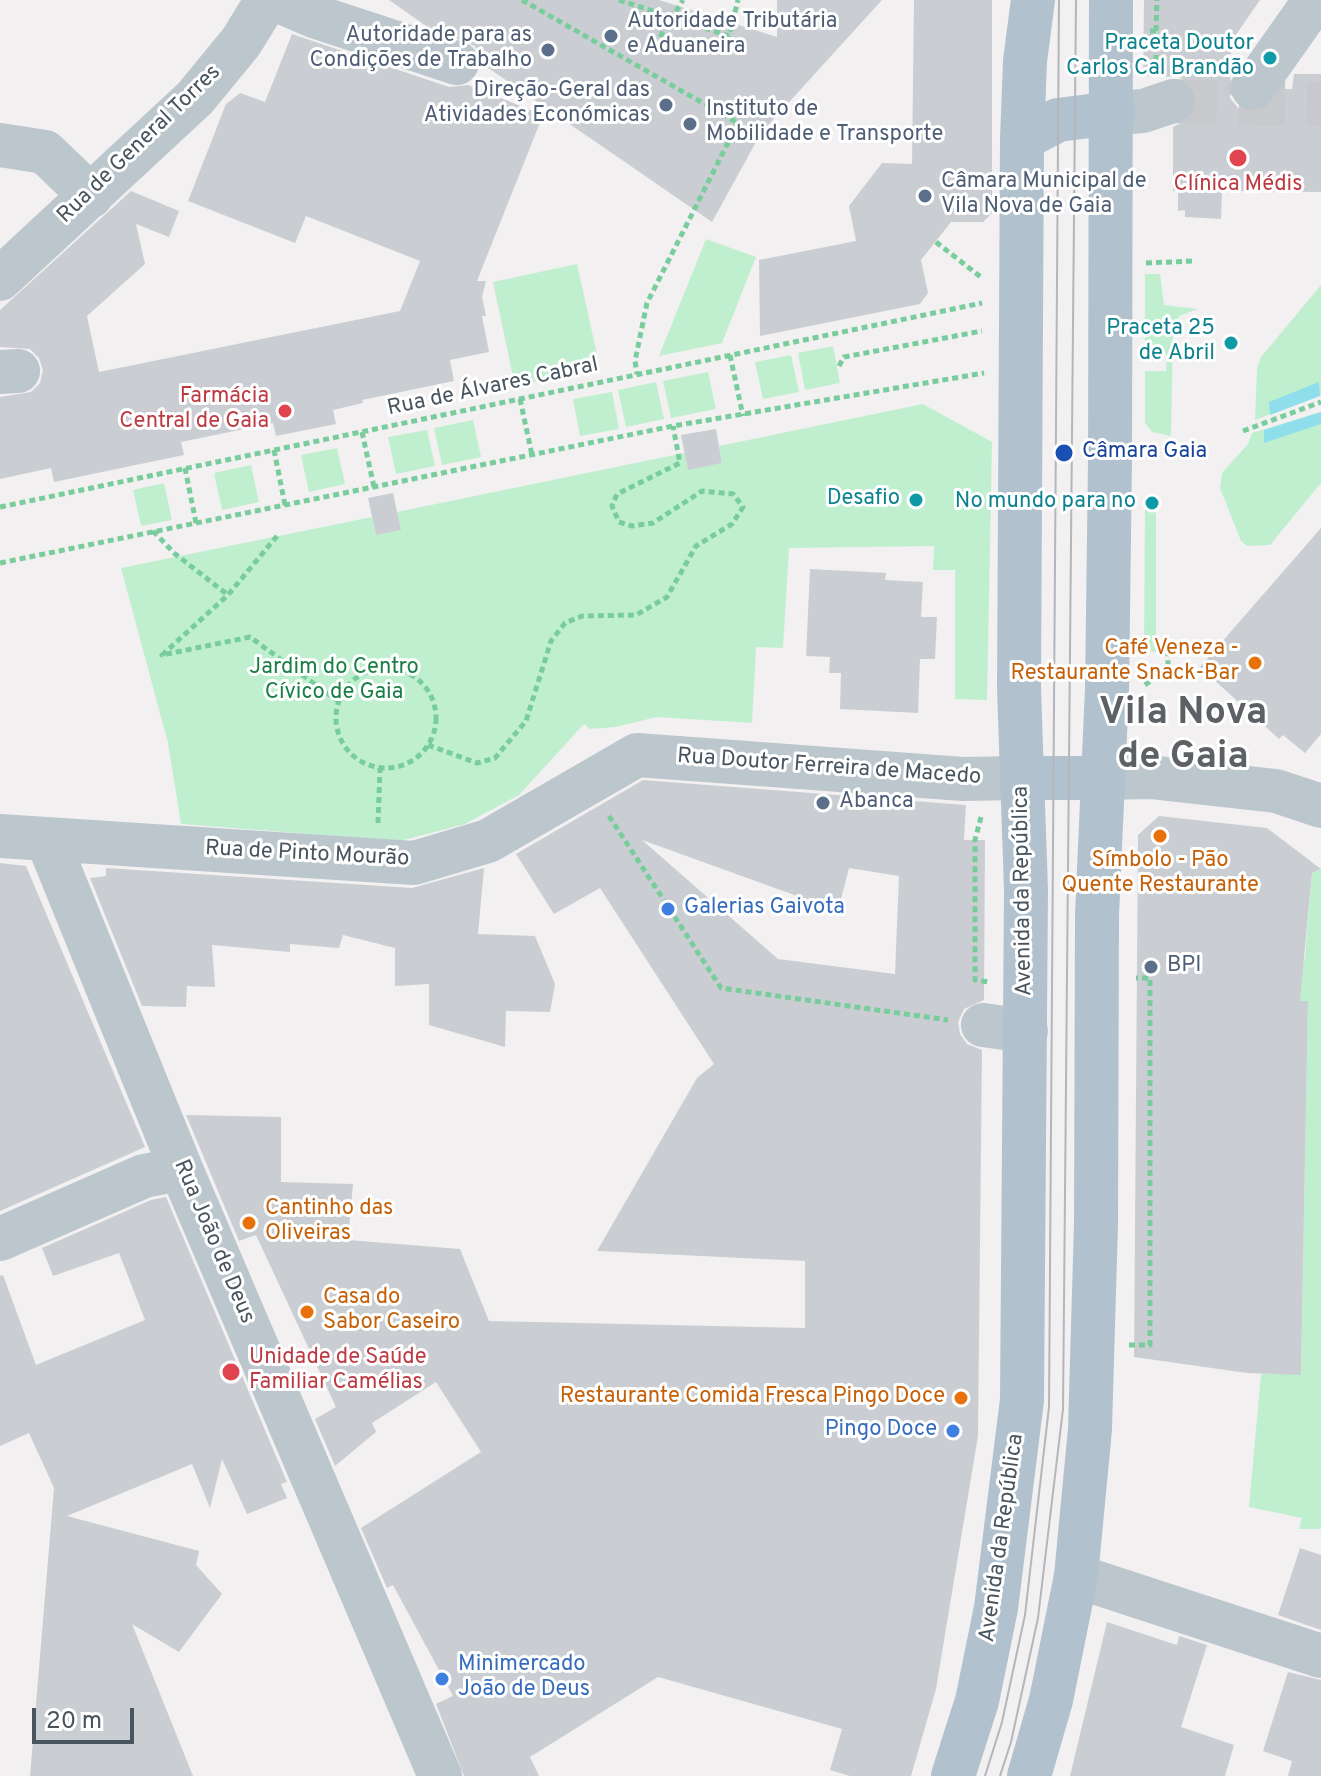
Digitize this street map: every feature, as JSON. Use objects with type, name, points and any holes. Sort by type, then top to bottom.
[{"type":"main road","name":"Avenida da República","points":[[953,1776],[977,1701],[996,1608],[1022,1400],[1026,1031],[1019,673],[1022,139],[1025,61],[1033,0]]},
{"type":"main road","points":[[1029,1776],[1051,1700],[1076,1576],[1090,1429],[1113,113],[1111,0]]},
{"type":"main road","points":[[1022,139],[1058,120],[1113,113]]},
{"type":"main road","points":[[1022,778],[1103,778]]},
{"type":"street","name":"Rua de General Torres","points":[[0,279],[195,98],[241,42],[267,0]]},
{"type":"street","points":[[277,0],[457,63]]},
{"type":"street","points":[[1253,88],[1315,0]]},
{"type":"street","points":[[1113,113],[1143,111],[1173,101]]},
{"type":"street","points":[[0,145],[45,152],[84,203]]},
{"type":"street","points":[[0,162],[30,169],[84,203]]},
{"type":"street","name":"Rua Doutor Ferreira de Macedo","points":[[637,755],[963,779],[1022,778]]},
{"type":"street","name":"Rua de Pinto Mourão","points":[[0,836],[414,863],[488,841],[637,755]]},
{"type":"street","points":[[1103,778],[1150,777],[1313,790]]},
{"type":"street","name":"Rua João de Deus","points":[[47,839],[181,1169],[440,1776]]},
{"type":"street","points":[[983,1025],[1026,1031]]},
{"type":"street","points":[[0,1239],[144,1176],[181,1169]]},
{"type":"street","points":[[1076,1576],[1321,1656]]},
{"type":"path","points":[[522,0],[738,123],[647,303],[635,361],[637,374]]},
{"type":"path","points":[[619,0],[729,36],[738,0]]},
{"type":"path","points":[[660,37],[683,0]]},
{"type":"path","points":[[1156,31],[1157,0]]},
{"type":"path","points":[[936,242],[995,287]]},
{"type":"path","points":[[1147,263],[1193,261]]},
{"type":"path","name":"Rua de Álvares Cabral","points":[[0,507],[992,300]]},
{"type":"path","points":[[839,366],[844,357],[991,329]]},
{"type":"path","points":[[730,355],[743,416]]},
{"type":"path","points":[[0,563],[673,426],[992,372]]},
{"type":"path","points":[[520,399],[532,455]]},
{"type":"path","points":[[1243,431],[1321,402]]},
{"type":"path","points":[[428,745],[477,763],[495,758],[526,721],[551,641],[565,623],[582,616],[636,615],[667,597],[696,546],[732,524],[743,507],[733,494],[702,491],[653,523],[632,526],[619,522],[612,506],[617,494],[680,463],[673,426]]},
{"type":"path","points":[[362,432],[374,487]]},
{"type":"path","points":[[274,450],[285,505]]},
{"type":"path","points":[[185,468],[196,523]]},
{"type":"path","points":[[153,531],[174,553],[228,595]]},
{"type":"path","points":[[277,536],[228,595],[162,655],[250,637],[338,701]]},
{"type":"path","points":[[1133,689],[1141,688],[1168,667],[1168,653]]},
{"type":"path","points":[[385,669],[409,674],[423,683],[437,712],[436,729],[428,745],[419,757],[405,766],[380,768],[357,760],[345,747],[338,732],[338,701],[361,675],[385,669]]},
{"type":"path","points":[[368,862],[377,839],[380,768]]},
{"type":"path","points":[[983,809],[975,840],[975,980],[985,982]]},
{"type":"path","points":[[606,812],[721,988],[983,1025]]},
{"type":"path","points":[[1124,1345],[1150,1345],[1150,978],[1125,977]]},
{"type":"green space","points":[[706,239],[756,257],[722,343],[659,356]]},
{"type":"green space","points":[[577,264],[600,368],[515,386],[493,282]]},
{"type":"green space","points":[[1145,274],[1160,274],[1164,305],[1198,309],[1179,316],[1173,332],[1171,436],[1152,432],[1145,423],[1145,371],[1166,371],[1167,357],[1164,350],[1145,350]]},
{"type":"green space","points":[[1321,285],[1321,395],[1255,420],[1257,368],[1261,357]]},
{"type":"green space","points":[[833,346],[840,383],[805,390],[798,353]]},
{"type":"green space","points":[[791,355],[799,392],[763,399],[755,362]]},
{"type":"green space","points":[[708,372],[716,409],[671,418],[663,381]]},
{"type":"green space","points":[[656,382],[664,419],[626,427],[618,390]]},
{"type":"green space","points":[[612,392],[619,429],[580,436],[573,399]]},
{"type":"green space","name":"Jardim do Centro Cívico de Gaia","points":[[923,404],[992,442],[987,700],[955,699],[955,570],[933,570],[934,546],[789,548],[783,648],[756,647],[752,723],[657,717],[615,727],[590,729],[584,724],[519,795],[465,824],[400,841],[181,824],[168,743],[121,568],[372,517],[376,534],[400,530],[397,512],[685,453],[688,469],[722,463],[719,446]]},
{"type":"green space","points":[[1321,412],[1321,483],[1270,545],[1247,546],[1241,541],[1220,488],[1222,473],[1248,444],[1252,433]]},
{"type":"green space","points":[[473,420],[481,457],[442,465],[434,428]]},
{"type":"green space","points":[[427,430],[435,466],[396,474],[388,437]]},
{"type":"green space","points":[[337,448],[345,484],[309,492],[301,455]]},
{"type":"green space","points":[[251,465],[259,502],[222,510],[214,473]]},
{"type":"green space","points":[[164,483],[172,520],[141,526],[133,490]]},
{"type":"green space","points":[[1156,495],[1156,652],[1144,651],[1145,504]]},
{"type":"green space","points":[[1321,869],[1321,1529],[1299,1529],[1302,1518],[1249,1507],[1261,1374],[1301,1374],[1308,1002],[1297,1001],[1305,957],[1312,873]]},
{"type":"water","points":[[1319,382],[1320,396],[1270,415],[1269,402]]},
{"type":"water","points":[[1321,412],[1321,424],[1264,443],[1264,430]]},
{"type":"building","points":[[389,0],[659,0],[777,37],[777,0],[882,0],[761,133],[712,222],[481,63],[475,46],[429,28]]},
{"type":"building","name":"Câmara Municipal de Vila Nova de Gaia","points":[[914,0],[992,0],[992,213],[983,222],[951,222],[921,260],[928,293],[920,304],[760,336],[759,260],[856,241],[849,206],[882,163],[912,164]]},
{"type":"building","points":[[1144,0],[1260,0],[1231,42],[1230,98],[1239,109],[1250,113],[1263,111],[1283,89],[1292,89],[1294,74],[1321,74],[1321,192],[1222,191],[1221,219],[1185,217],[1185,210],[1178,211],[1178,191],[1173,191],[1173,127],[1192,117],[1197,107],[1197,94],[1190,83],[1179,77],[1143,76]]},
{"type":"building","points":[[292,34],[449,87],[468,85],[543,115],[477,281],[486,281],[482,297],[486,316],[482,316],[489,352],[450,360],[454,381],[362,400],[363,403],[333,410],[336,424],[276,436],[273,423],[181,442],[184,455],[54,482],[51,468],[0,479],[0,397],[31,392],[40,383],[43,370],[39,358],[30,349],[0,347],[0,310],[131,191],[179,211],[169,237],[136,224],[145,264],[87,316],[99,372],[400,311],[420,261],[306,216],[295,243],[188,201],[226,104],[240,93],[265,102]]},
{"type":"building","points":[[716,429],[722,463],[688,470],[681,435]]},
{"type":"building","points":[[393,493],[401,530],[376,535],[368,498]]},
{"type":"building","points":[[1321,528],[1321,734],[1305,753],[1283,735],[1279,739],[1200,667]]},
{"type":"building","points":[[810,569],[886,573],[885,580],[923,582],[921,617],[937,617],[935,659],[920,659],[918,713],[840,709],[841,673],[829,673],[830,657],[806,656]]},
{"type":"building","points":[[643,780],[966,805],[964,840],[985,840],[984,1000],[964,1009],[958,1022],[960,1034],[967,1044],[982,1050],[978,1436],[936,1689],[911,1776],[850,1776],[830,1770],[842,1729],[658,1677],[530,1757],[539,1776],[464,1776],[436,1704],[453,1696],[393,1585],[387,1588],[361,1528],[481,1452],[436,1382],[372,1423],[376,1432],[335,1466],[315,1419],[336,1407],[256,1235],[239,1241],[186,1115],[281,1117],[281,1182],[353,1184],[348,1240],[460,1249],[489,1321],[805,1328],[805,1261],[597,1251],[697,1078],[714,1064],[600,888],[554,914],[516,854]],"holes":[[[642,840],[811,901],[840,903],[849,868],[899,876],[895,974],[778,959]]]},
{"type":"building","points":[[1159,816],[1267,828],[1321,869],[1312,873],[1300,1001],[1308,1001],[1301,1375],[1247,1373],[1134,1357],[1138,835]]},
{"type":"building","points":[[0,863],[26,866],[145,1147],[0,1211]]},
{"type":"building","points":[[106,868],[412,888],[484,868],[478,934],[535,936],[555,984],[550,1012],[506,1011],[505,1047],[429,1025],[429,984],[395,986],[395,948],[343,935],[339,948],[290,944],[290,952],[212,945],[215,987],[187,986],[186,1007],[142,1006],[90,878],[106,876]]},
{"type":"building","points":[[166,1197],[287,1482],[281,1484],[287,1498],[247,1514],[222,1459],[210,1508],[192,1464],[67,1516],[199,1551],[196,1565],[222,1594],[179,1652],[132,1624],[193,1776],[30,1776],[54,1488],[29,1433],[0,1446],[0,1276],[3,1275],[36,1365],[145,1320],[119,1253],[53,1276],[42,1248],[151,1200]]},
{"type":"building","points":[[1300,1548],[1321,1555],[1321,1630],[1278,1615]]},
{"type":"building","points":[[1107,1622],[1177,1645],[1179,1636],[1207,1645],[1181,1727],[1234,1745],[1225,1776],[1070,1776]]},
{"type":"building","points":[[1288,1672],[1321,1680],[1321,1776],[1288,1776],[1292,1761],[1263,1751]]},
{"type":"tunnel","points":[[1173,101],[1241,103],[1253,88]]},
{"type":"tunnel","points":[[1241,103],[1321,104]]},
{"type":"tram line","points":[[985,1776],[1002,1722],[1025,1615],[1049,1407],[1059,0]]},
{"type":"tram line","points":[[1000,1776],[1011,1742],[1038,1618],[1063,1409],[1076,0]]},
{"type":"place","name":"Autoridade Tributária e Aduaneira","points":[[611,36]]},
{"type":"place","name":"Autoridade para as Condições de Trabalho","points":[[548,50]]},
{"type":"place","name":"Praceta Doutor Carlos Cal Brandão","points":[[1270,58]]},
{"type":"place","name":"Direção-Geral das Atividades Económicas","points":[[666,105]]},
{"type":"place","name":"Instituto de Mobilidade e Transporte","points":[[690,124]]},
{"type":"place","name":"Clínica Médis","points":[[1238,158]]},
{"type":"place","name":"Câmara Municipal de Vila Nova de Gaia","points":[[925,196]]},
{"type":"place","name":"Praceta 25 de Abril","points":[[1231,343]]},
{"type":"place","name":"Farmácia Central de Gaia","points":[[285,411]]},
{"type":"place","name":"Câmara Gaia","points":[[1064,453]]},
{"type":"place","name":"Desafio","points":[[916,500]]},
{"type":"place","name":"No mundo para no","points":[[1152,503]]},
{"type":"place","name":"Café Veneza - Restaurante Snack-Bar","points":[[1255,663]]},
{"type":"place","name":"Abanca","points":[[823,803]]},
{"type":"place","name":"Símbolo - Pão Quente Restaurante","points":[[1160,836]]},
{"type":"place","name":"Galerias Gaivota","points":[[668,909]]},
{"type":"place","name":"BPI","points":[[1151,967]]},
{"type":"place","name":"Cantinho das Oliveiras","points":[[249,1223]]},
{"type":"place","name":"Casa do Sabor Caseiro","points":[[307,1312]]},
{"type":"place","name":"Unidade de Saúde Familiar Camélias","points":[[231,1372]]},
{"type":"place","name":"Restaurante Comida Fresca Pingo Doce","points":[[961,1398]]},
{"type":"place","name":"Pingo Doce","points":[[953,1431]]},
{"type":"place","name":"Minimercado João de Deus","points":[[442,1679]]},
{"type":"district","name":"Vila Nova de Gaia","points":[[1183,737]]}]
